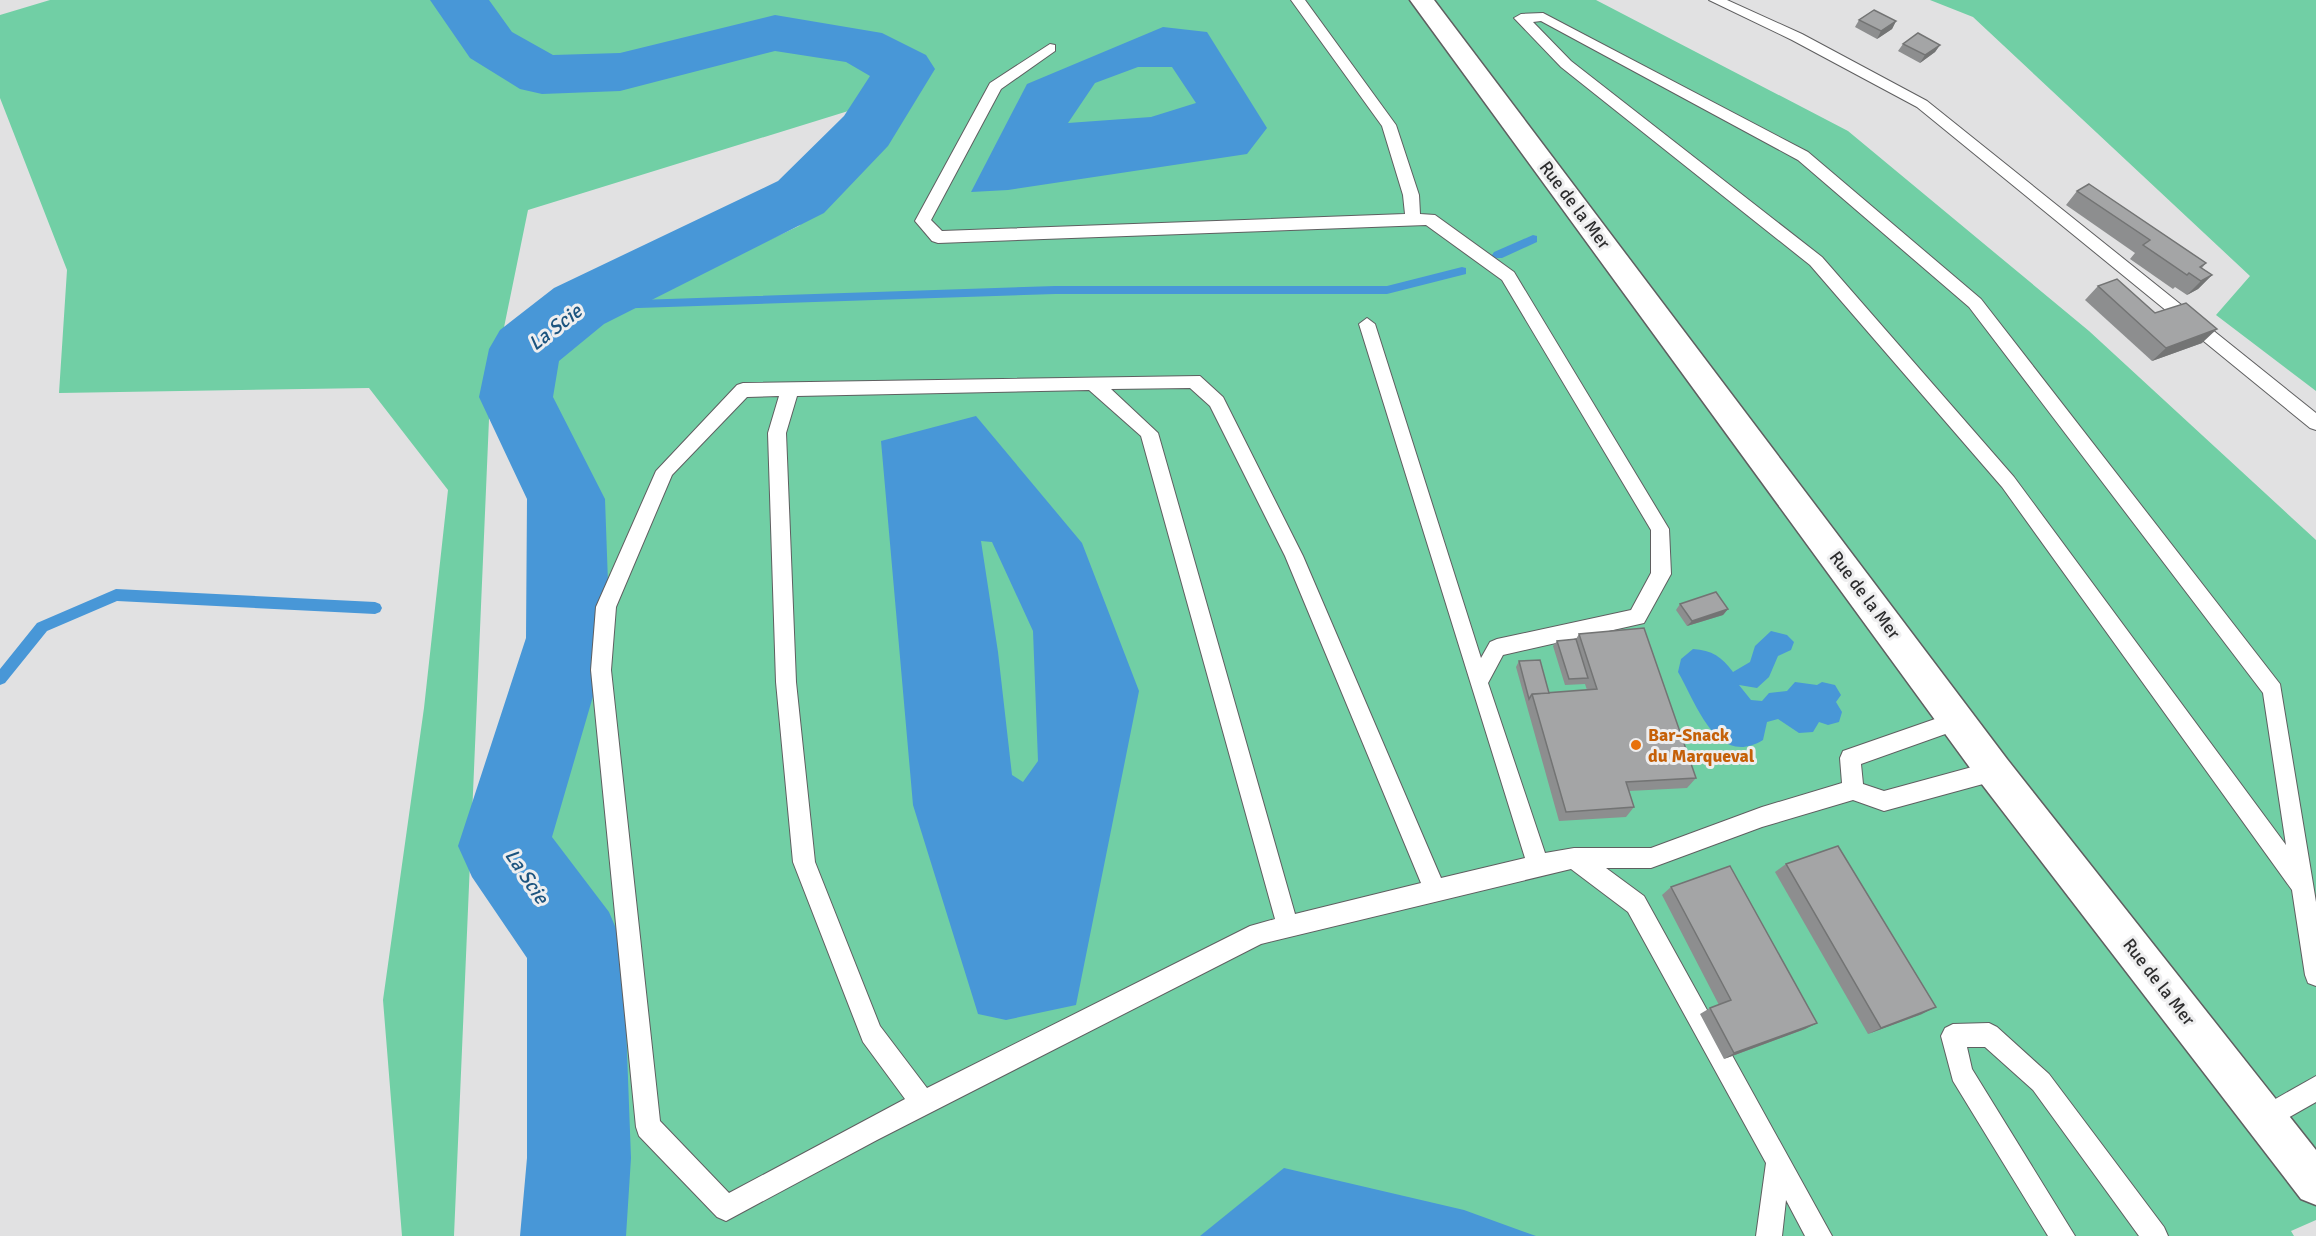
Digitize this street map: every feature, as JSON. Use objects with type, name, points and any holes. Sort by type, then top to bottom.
[{"type":"street","name":"Rue de la Mer","points":[[1422,0],[1994,771],[2316,1184]]},
{"type":"lane","points":[[1299,0],[1389,125],[1411,195],[1413,220]]},
{"type":"lane","points":[[1716,0],[1797,37],[1922,104],[2316,423]]},
{"type":"lane","points":[[2303,887],[2008,482],[1816,261],[1566,64],[1521,18],[1543,17],[1803,156],[1975,303],[2273,690],[2303,887],[2316,975]]},
{"type":"lane","points":[[1050,48],[995,86],[922,221],[938,237],[1430,219],[1508,276],[1660,529],[1661,574],[1637,616],[1497,648],[1478,682]]},
{"type":"lane","points":[[1367,324],[1478,682],[1538,865]]},
{"type":"lane","points":[[1435,891],[1294,556],[1217,402],[1194,381],[744,390],[665,471],[606,607],[601,670],[648,1127],[726,1208],[923,1103],[1258,934],[1574,858],[1651,858],[1762,818],[1853,790],[1884,801],[1994,771]]},
{"type":"lane","points":[[1093,383],[1149,433],[1288,927]]},
{"type":"lane","points":[[790,389],[777,433],[786,682],[804,862],[871,1034],[923,1103]]},
{"type":"lane","points":[[1853,790],[1850,758],[1958,720]]},
{"type":"lane","points":[[1574,858],[1636,904],[1819,1236]]},
{"type":"lane","points":[[2062,1236],[1960,1073],[1953,1036],[1989,1035],[2041,1082],[2155,1236]]},
{"type":"lane","points":[[2265,1119],[2316,1088]]},
{"type":"lane","points":[[1769,1236],[1778,1162]]},
{"type":"green space","points":[[50,0],[1596,0],[1848,131],[2089,331],[2316,540],[2316,1220],[2291,1231],[2294,1236],[567,1236],[536,1103],[537,818],[596,546],[526,390],[549,343],[799,226],[916,90],[528,210],[490,396],[454,1236],[402,1236],[383,1000],[424,708],[448,490],[369,388],[59,393],[67,270],[0,98],[0,15]]},
{"type":"green space","points":[[1930,0],[2316,0],[2316,391],[2216,315],[2250,276],[1973,17]]},
{"type":"water","points":[[1163,27],[1207,32],[1267,128],[1247,154],[1008,190],[971,192],[1027,84]],"holes":[[[1138,67],[1172,67],[1196,103],[1151,117],[1068,123],[1095,83]]]},
{"type":"water","points":[[976,416],[1082,543],[1139,691],[1076,1005],[1006,1020],[978,1014],[913,805],[881,441]],"holes":[[[981,541],[992,542],[1033,631],[1038,761],[1023,782],[1012,775],[998,652]]]},
{"type":"water","points":[[1771,631],[1787,635],[1794,642],[1791,650],[1778,656],[1769,677],[1757,688],[1739,685],[1751,700],[1762,701],[1769,693],[1787,691],[1795,682],[1817,685],[1822,682],[1835,685],[1841,695],[1836,702],[1842,712],[1839,722],[1828,725],[1819,722],[1813,732],[1799,733],[1778,719],[1767,722],[1763,740],[1747,746],[1733,746],[1710,729],[1701,715],[1678,672],[1681,659],[1693,649],[1706,651],[1721,658],[1733,672],[1750,662],[1755,646]]},
{"type":"water","points":[[1284,1168],[1464,1210],[1536,1236],[1200,1236]]},
{"type":"building","points":[[1874,10],[1896,21],[1881,31],[1859,20]]},
{"type":"building","points":[[1918,33],[1940,45],[1925,55],[1903,44]]},
{"type":"building","points":[[2089,184],[2206,263],[2200,267],[2212,275],[2201,281],[2189,273],[2187,275],[2143,245],[2150,240],[2077,191]]},
{"type":"building","points":[[2117,279],[2155,313],[2186,303],[2217,329],[2166,348],[2098,286]]},
{"type":"building","points":[[1716,592],[1728,609],[1692,621],[1680,604]]},
{"type":"building","points":[[1644,628],[1696,778],[1626,782],[1634,807],[1566,812],[1532,694],[1597,689],[1579,634]]},
{"type":"building","points":[[1576,639],[1588,678],[1569,679],[1557,641]]},
{"type":"building","points":[[1540,660],[1549,693],[1532,694],[1529,699],[1519,661]]},
{"type":"building","points":[[1838,846],[1936,1007],[1881,1028],[1786,864]]},
{"type":"building","points":[[1730,866],[1817,1023],[1734,1053],[1710,1008],[1731,1000],[1671,887]]},
{"type":"waterway","name":"La Scie","points":[[459,0],[491,45],[542,75],[620,72],[775,33],[861,46],[905,69],[866,131],[801,197],[579,306],[525,349],[516,397],[566,499],[568,638],[504,846],[575,945],[579,1158],[573,1236]]},
{"type":"waterway","points":[[1498,255],[1533,239]]},
{"type":"waterway","points":[[579,306],[1055,290],[1387,290],[1462,271]]},
{"type":"waterway","points":[[0,679],[42,627],[116,595],[375,608]]},
{"type":"place","name":"Bar-Snack du Marqueval","points":[[1636,745]]}]
